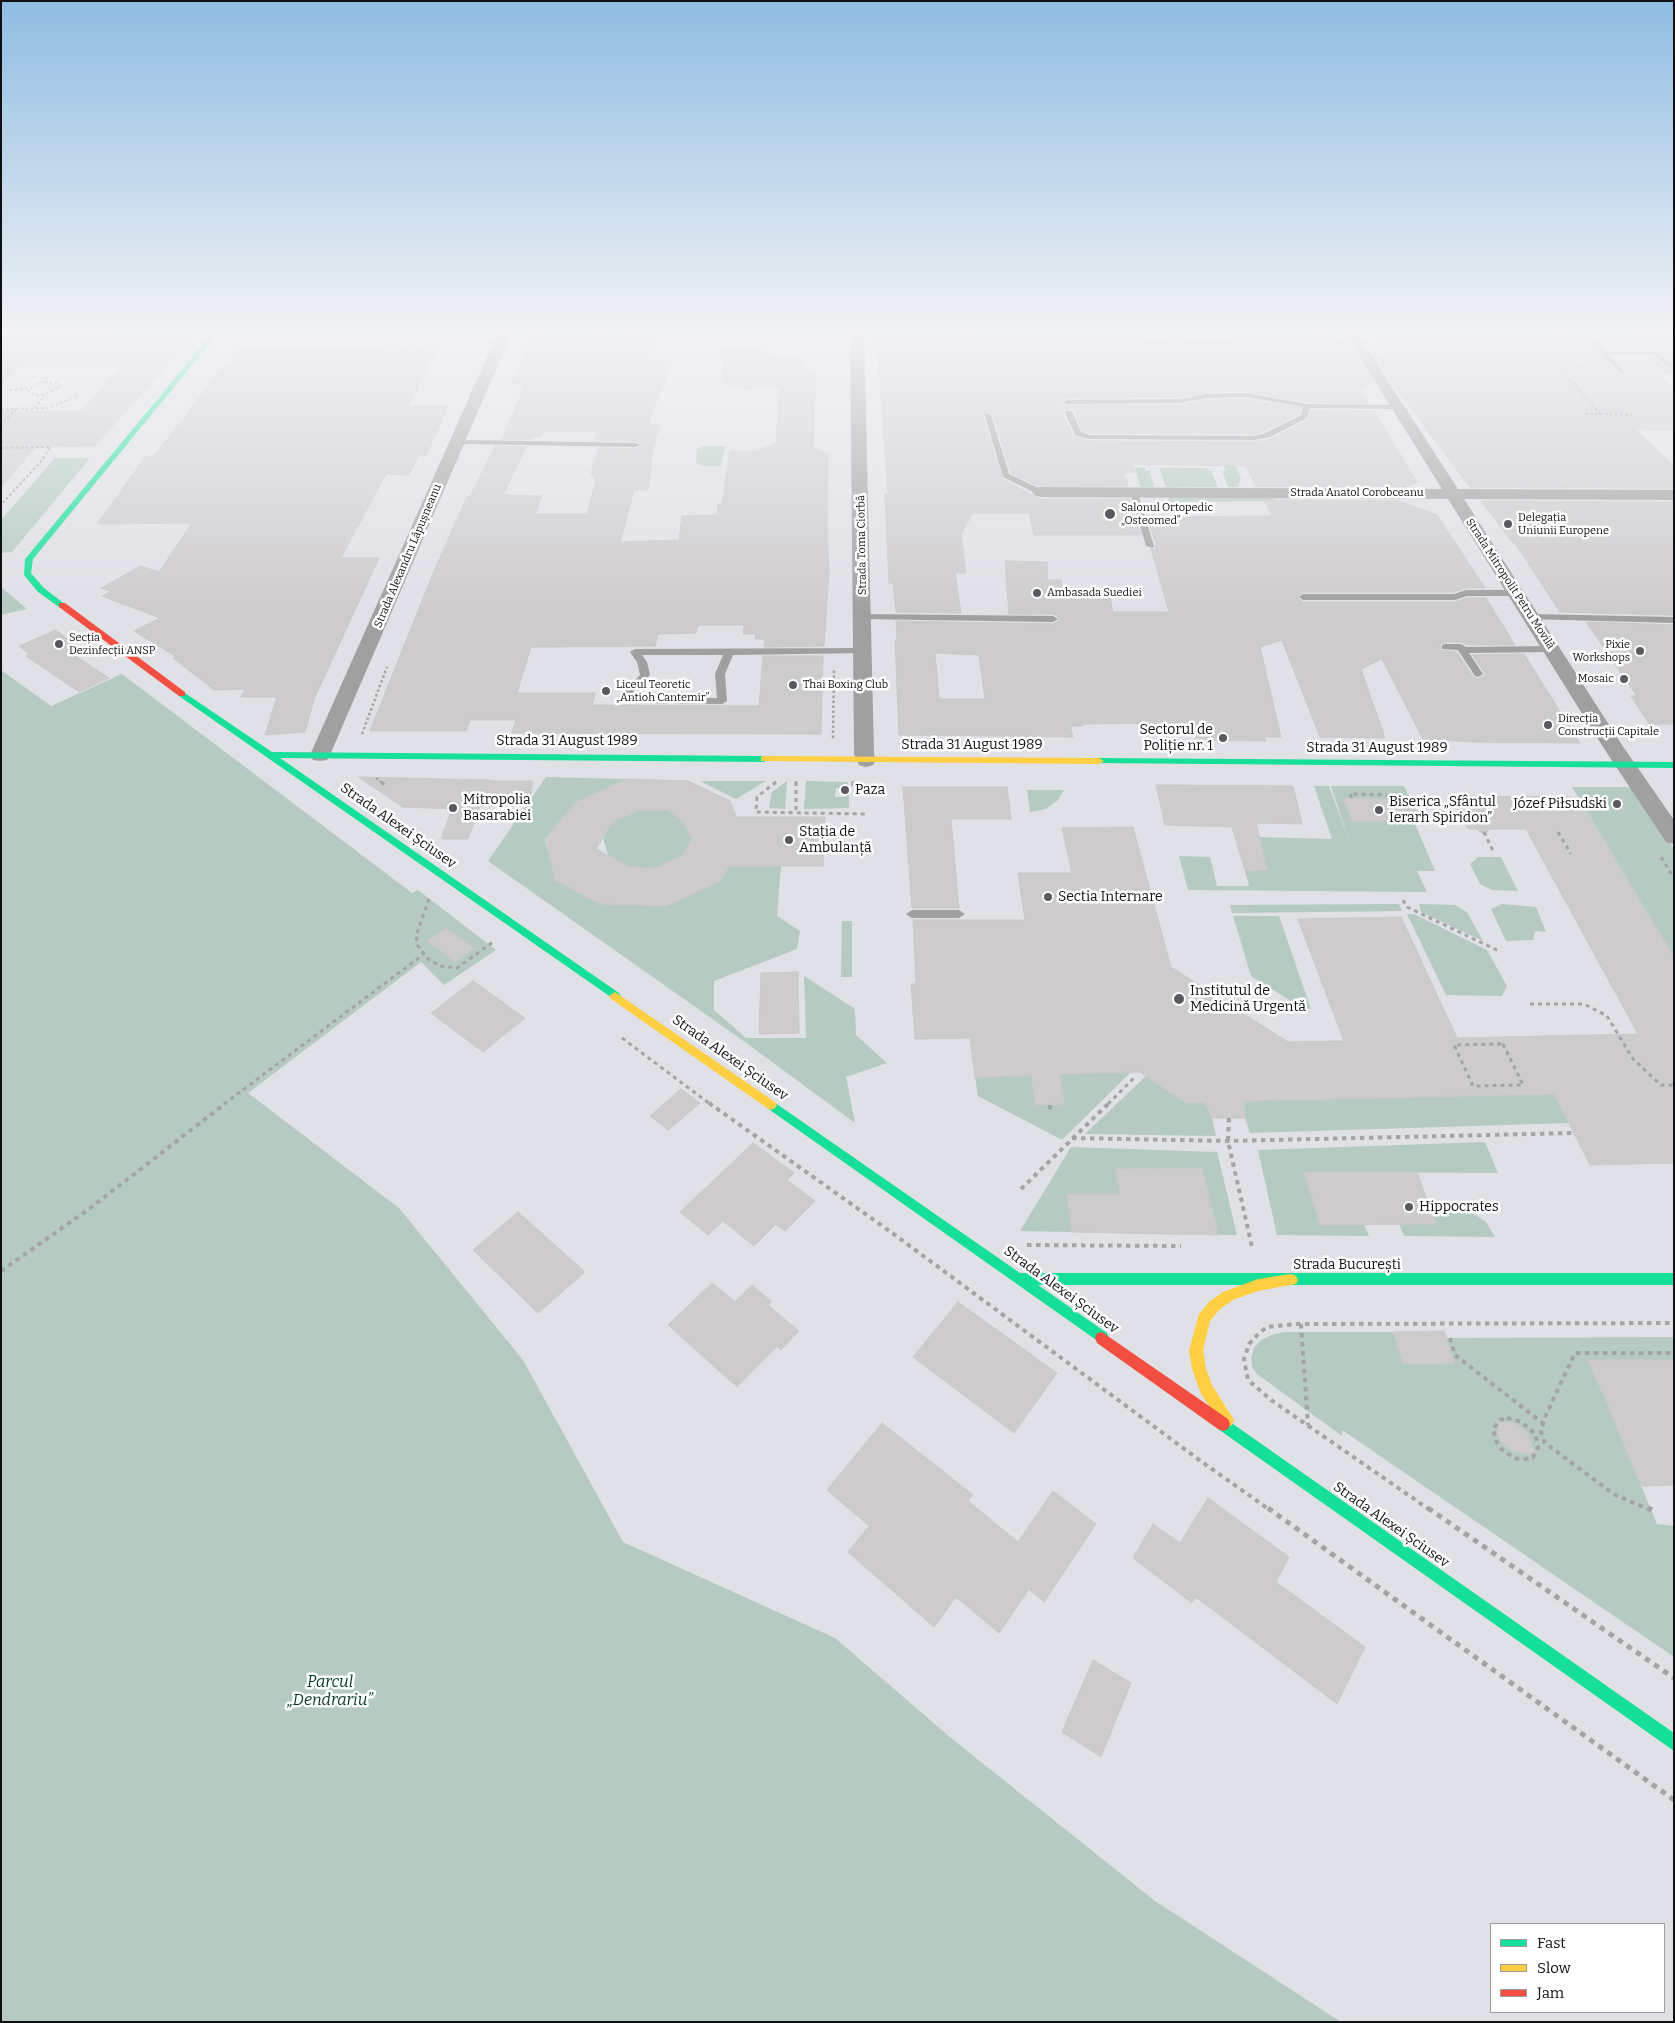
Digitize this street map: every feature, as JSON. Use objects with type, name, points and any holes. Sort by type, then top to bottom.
[{"type":"main road","name":"Strada Alexei Șciusev","points":[[140,424],[29,559],[27,573],[32,581],[51,599],[186,698],[1020,1279],[1674,1742]]},
{"type":"main road","name":"Strada 31 August 1989","points":[[270,755],[1674,765]]},
{"type":"main road","name":"Strada București","points":[[1020,1279],[1674,1279]]},
{"type":"main road","points":[[1245,1440],[1218,1409],[1206,1390],[1199,1369],[1196,1350],[1199,1333],[1204,1318],[1215,1305],[1228,1296],[1258,1285],[1291,1280]]},
{"type":"street","name":"Strada Alexandru Lăpușneanu","points":[[320,755],[465,424]]},
{"type":"street","name":"Strada Toma Ciorbă","points":[[859,424],[864,652],[864,754],[866,760]]},
{"type":"street","name":"Strada Mitropolit Petru Movilă","points":[[1410,424],[1551,649],[1674,837]]},
{"type":"street","name":"Strada Anatol Corobceanu","points":[[1040,492],[1674,495]]},
{"type":"lane","points":[[989,424],[1006,475],[1040,492]]},
{"type":"lane","points":[[1073,424],[1078,434],[1089,437],[1254,438],[1267,435],[1288,424]]},
{"type":"lane","points":[[456,444],[468,442],[636,445]]},
{"type":"lane","points":[[1134,493],[1150,546]]},
{"type":"lane","points":[[1303,597],[1455,597],[1466,593],[1516,593]]},
{"type":"lane","points":[[1601,618],[1628,612]]},
{"type":"lane","points":[[1531,616],[1674,620]]},
{"type":"lane","points":[[863,617],[1054,619]]},
{"type":"lane","points":[[1445,647],[1461,647],[1478,674]]},
{"type":"lane","points":[[1463,650],[1551,649]]},
{"type":"lane","points":[[729,652],[720,674],[722,701],[621,700],[645,675],[642,662],[635,652],[729,652],[835,652],[864,652]]},
{"type":"lane","points":[[912,914],[959,914]]},
{"type":"path","points":[[1,448],[50,447],[43,459],[1,505]]},
{"type":"path","points":[[833,738],[835,652]]},
{"type":"path","points":[[796,775],[796,813]]},
{"type":"path","points":[[776,781],[757,797],[756,812],[790,815],[796,813],[865,814]]},
{"type":"path","points":[[1352,798],[1350,794],[1389,795],[1409,804],[1431,808]]},
{"type":"path","points":[[1433,812],[1456,812]]},
{"type":"path","points":[[1484,832],[1494,853]]},
{"type":"path","points":[[1558,832],[1571,854]]},
{"type":"path","points":[[430,895],[416,936],[418,946],[424,954],[440,966],[457,968],[493,942]]},
{"type":"path","points":[[1403,900],[1407,907],[1501,952]]},
{"type":"path","points":[[485,936],[501,948]]},
{"type":"path","points":[[1,1271],[89,1209],[250,1084],[424,954]]},
{"type":"path","points":[[1530,1004],[1584,1004],[1607,1016],[1633,1060],[1661,1085],[1674,1084]]},
{"type":"path","points":[[620,1037],[716,1108],[895,1235],[1202,1462],[1409,1608],[1674,1800]]},
{"type":"path","points":[[1504,1044],[1523,1085],[1473,1086],[1454,1045],[1504,1044]]},
{"type":"path","points":[[1022,1189],[1135,1077]]},
{"type":"path","points":[[1050,1105],[1050,1110]]},
{"type":"path","points":[[1229,1118],[1228,1141],[1252,1247],[1243,1247]]},
{"type":"path","points":[[1072,1138],[1228,1141],[1574,1133]]},
{"type":"path","points":[[1026,1246],[1184,1246]]},
{"type":"path","points":[[1674,1323],[1301,1324],[1267,1327],[1249,1344],[1244,1359],[1248,1380],[1256,1388],[1308,1426],[1674,1678]]},
{"type":"path","points":[[1301,1324],[1308,1426]]},
{"type":"path","points":[[1450,1338],[1455,1355],[1544,1424]]},
{"type":"path","points":[[1652,1510],[1615,1494],[1545,1443],[1541,1432],[1545,1417],[1575,1353],[1674,1354]]},
{"type":"path","points":[[1514,1419],[1529,1427],[1535,1436],[1538,1447],[1536,1453],[1533,1457],[1522,1460],[1508,1455],[1501,1449],[1494,1436],[1493,1429],[1500,1420],[1514,1419]]},
{"type":"path","points":[[1535,1436],[1543,1436]]},
{"type":"green space","points":[[705,446],[725,446],[721,466],[702,466],[696,463],[697,449]]},
{"type":"green space","points":[[55,458],[90,458],[12,552],[1,553],[1,520]]},
{"type":"green space","points":[[1224,466],[1236,466],[1241,478],[1238,487],[1228,487],[1222,471],[1226,471]]},
{"type":"green space","points":[[1135,467],[1145,468],[1146,471],[1150,471],[1154,487],[1140,487]]},
{"type":"green space","points":[[1159,468],[1207,468],[1208,471],[1211,471],[1218,487],[1166,487]]},
{"type":"green space","points":[[1170,497],[1273,498],[1277,501],[1171,502],[1167,499]]},
{"type":"green space","points":[[1,587],[27,609],[1,615]]},
{"type":"green space","name":"Parcul „Dendrariu”","points":[[1,670],[51,706],[122,674],[412,893],[418,890],[496,950],[444,985],[421,962],[248,1093],[399,1208],[523,1360],[623,1542],[835,1638],[951,1738],[1155,1901],[1341,2022],[1,2022]]},
{"type":"green space","points":[[546,777],[627,779],[576,802],[545,839],[555,880],[600,904],[667,906],[720,881],[735,857],[751,866],[781,866],[777,916],[800,931],[797,949],[714,981],[714,1010],[746,1038],[806,1038],[804,976],[855,1009],[856,1035],[887,1063],[846,1077],[855,1123],[745,1042],[488,861]]},
{"type":"green space","points":[[700,781],[766,781],[736,799]]},
{"type":"green space","points":[[787,781],[785,809],[769,808],[772,792]]},
{"type":"green space","points":[[806,781],[848,782],[848,788],[836,788],[835,797],[845,797],[849,793],[849,808],[804,809]]},
{"type":"green space","points":[[1314,786],[1329,786],[1350,844],[1331,786],[1404,786],[1413,805],[1408,806],[1391,799],[1344,798],[1411,814],[1435,871],[1417,871],[1427,892],[1188,890],[1179,856],[1210,857],[1217,886],[1249,886],[1245,871],[1267,869],[1259,837],[1332,839]]},
{"type":"green space","points":[[1572,787],[1635,787],[1674,849],[1674,957]]},
{"type":"green space","points":[[1027,790],[1064,790],[1058,800],[1046,809],[1030,812]]},
{"type":"green space","points":[[668,810],[684,822],[692,840],[681,856],[656,868],[629,867],[608,855],[603,838],[613,821],[640,811]]},
{"type":"green space","points":[[1478,857],[1501,857],[1518,891],[1492,890],[1480,884],[1470,864]]},
{"type":"green space","points":[[1399,904],[1402,911],[1232,913],[1230,905]]},
{"type":"green space","points":[[1419,904],[1455,905],[1467,912],[1483,941],[1421,912]]},
{"type":"green space","points":[[1502,904],[1536,907],[1546,932],[1535,931],[1533,940],[1506,941],[1491,909]]},
{"type":"green space","points":[[1407,914],[1414,914],[1487,950],[1507,986],[1502,996],[1446,995]]},
{"type":"green space","points":[[1233,916],[1279,916],[1311,1009],[1302,1008],[1251,976]]},
{"type":"green space","points":[[842,921],[852,921],[852,977],[841,977]]},
{"type":"green space","points":[[1131,1072],[1062,1140],[978,1096],[975,1077],[1031,1076],[1036,1105],[1064,1104],[1059,1074]]},
{"type":"green space","points":[[1146,1076],[1186,1103],[1205,1102],[1212,1118],[1216,1136],[1085,1134]]},
{"type":"green space","points":[[1554,1094],[1569,1123],[1250,1133],[1245,1118],[1244,1101]]},
{"type":"green space","points":[[1485,1142],[1498,1173],[1305,1172],[1320,1225],[1364,1225],[1369,1236],[1277,1235],[1258,1150]]},
{"type":"green space","points":[[1071,1147],[1217,1152],[1237,1235],[1218,1235],[1202,1168],[1116,1169],[1120,1194],[1067,1194],[1072,1232],[1020,1231]]},
{"type":"green space","points":[[1431,1211],[1472,1213],[1486,1222],[1495,1237],[1404,1236],[1399,1224],[1436,1224]]},
{"type":"green space","points":[[1286,1332],[1393,1332],[1404,1364],[1454,1363],[1446,1338],[1674,1337],[1674,1360],[1589,1360],[1657,1524],[1674,1526],[1674,1657],[1342,1430],[1342,1436],[1257,1374],[1252,1367],[1251,1358],[1254,1348],[1261,1340],[1274,1334]]},
{"type":"building","points":[[1,424],[114,424],[95,446],[36,447],[1,487]]},
{"type":"building","points":[[179,424],[440,424],[426,456],[419,455],[409,475],[386,474],[341,558],[379,558],[315,697],[305,732],[265,735],[277,697],[241,697],[245,689],[214,690],[173,658],[175,656],[134,631],[160,618],[102,596],[111,591],[101,588],[141,566],[159,572],[192,523],[97,524],[146,456],[154,456]]},
{"type":"building","points":[[508,424],[660,424],[653,449],[648,490],[634,490],[620,542],[679,540],[682,516],[717,515],[718,504],[722,504],[730,451],[758,451],[776,443],[777,424],[814,424],[813,448],[828,454],[827,527],[829,572],[824,646],[764,647],[765,639],[755,639],[756,634],[743,634],[744,625],[698,625],[696,633],[658,634],[655,646],[531,647],[517,693],[595,693],[592,705],[759,706],[763,656],[823,656],[821,734],[512,733],[516,720],[470,720],[466,731],[370,731],[434,571],[467,497],[470,497],[495,446],[526,447],[503,495],[542,496],[535,514],[587,514],[596,480],[591,473],[599,448],[636,449],[642,446],[636,441],[594,440],[597,432],[543,431],[541,437],[533,437],[532,439],[502,439]]},
{"type":"building","points":[[883,424],[985,424],[1002,479],[1040,499],[1130,499],[1141,535],[1034,535],[1029,513],[973,513],[961,534],[966,573],[955,573],[961,613],[896,612],[893,583],[889,583],[885,494],[888,494]]},
{"type":"building","points":[[996,424],[1068,424],[1073,436],[1089,441],[1254,442],[1271,439],[1299,424],[1382,424],[1417,482],[1407,487],[1256,486],[1246,466],[1132,464],[1135,472],[1124,473],[1128,486],[1038,486],[1011,473]]},
{"type":"building","points":[[1080,424],[1278,424],[1254,434],[1090,433],[1082,430]]},
{"type":"building","points":[[1423,424],[1674,424],[1674,430],[1635,429],[1674,466],[1674,488],[1470,487]]},
{"type":"building","points":[[1264,500],[1399,501],[1437,515],[1485,588],[1466,588],[1454,592],[1303,592],[1298,598],[1303,602],[1455,602],[1467,598],[1486,598],[1515,645],[1467,645],[1461,642],[1445,642],[1440,644],[1441,650],[1457,652],[1473,677],[1477,679],[1484,676],[1485,673],[1472,655],[1524,654],[1580,743],[1472,742],[1423,739],[1382,659],[1361,669],[1385,738],[1320,737],[1282,640],[1260,647],[1281,737],[1264,737],[1266,741],[1197,740],[1192,723],[1082,724],[1083,726],[1070,726],[1073,737],[899,735],[895,641],[897,641],[896,621],[1053,624],[1059,621],[1059,617],[1053,614],[1009,614],[1005,561],[1047,562],[1048,580],[1061,580],[1062,586],[1065,586],[1067,596],[1110,597],[1113,612],[1169,612],[1151,549],[1154,550],[1156,545],[1147,517],[1272,516]],"holes":[[[935,653],[979,655],[985,699],[939,699]]]},
{"type":"building","points":[[1481,501],[1674,502],[1674,615],[1560,612],[1515,543],[1512,542]]},
{"type":"building","name":"Pixie Workshops","points":[[1586,622],[1674,625],[1674,724],[1649,724],[1631,696],[1637,696]]},
{"type":"building","points":[[56,630],[83,651],[74,655],[109,678],[79,692],[26,656],[29,654],[19,646]]},
{"type":"building","name":"Mitropolia Basarabiei","points":[[358,777],[533,781],[529,805],[480,806],[468,839],[441,839],[452,809],[403,807]]},
{"type":"building","points":[[627,779],[688,781],[730,801],[736,817],[825,817],[823,866],[729,866],[720,881],[667,906],[600,904],[555,880],[546,838],[576,802]],"holes":[[[668,810],[684,822],[692,840],[681,856],[656,868],[629,867],[596,849],[613,821],[640,811]]]},
{"type":"building","points":[[1156,785],[1293,786],[1302,824],[1256,823],[1267,870],[1245,871],[1232,827],[1165,825]]},
{"type":"building","points":[[903,787],[1007,787],[1011,819],[951,819],[959,908],[912,908]]},
{"type":"building","points":[[1451,796],[1577,797],[1674,957],[1674,1163],[1590,1165],[1554,1094],[1244,1101],[1245,1118],[1212,1118],[1205,1102],[1186,1103],[1140,1072],[1059,1074],[1065,1104],[1036,1105],[1031,1076],[975,1077],[970,1038],[915,1039],[911,984],[916,984],[913,920],[1025,920],[1018,873],[1072,873],[1062,828],[1133,827],[1171,967],[1288,1042],[1344,1041],[1298,919],[1401,917],[1457,1038],[1638,1034],[1526,829],[1489,829],[1485,835],[1476,829],[1468,829]]},
{"type":"building","name":"Biserica „Sfântul Ierarh Spiridon”","points":[[1343,798],[1391,799],[1444,822],[1352,821]]},
{"type":"building","points":[[446,928],[474,948],[455,962],[427,941]]},
{"type":"building","points":[[798,972],[799,1033],[759,1034],[761,973]]},
{"type":"building","points":[[473,981],[525,1018],[483,1052],[431,1013]]},
{"type":"building","points":[[681,1089],[700,1103],[668,1130],[650,1116]]},
{"type":"building","points":[[753,1143],[794,1173],[787,1180],[815,1201],[785,1231],[776,1224],[754,1246],[723,1221],[708,1235],[680,1212]]},
{"type":"building","points":[[1202,1168],[1218,1235],[1072,1232],[1067,1194],[1120,1194],[1115,1169]]},
{"type":"building","points":[[1304,1172],[1417,1172],[1436,1224],[1320,1225]]},
{"type":"building","points":[[518,1212],[585,1272],[538,1313],[473,1250]]},
{"type":"building","points":[[712,1283],[735,1302],[752,1285],[771,1301],[768,1305],[799,1331],[781,1350],[777,1346],[737,1387],[668,1325]]},
{"type":"building","points":[[958,1302],[1057,1373],[1014,1433],[913,1357]]},
{"type":"building","points":[[1444,1331],[1455,1363],[1403,1364],[1393,1332]]},
{"type":"building","points":[[1588,1360],[1674,1360],[1674,1485],[1642,1486]]},
{"type":"building","points":[[1499,1421],[1512,1422],[1522,1427],[1529,1435],[1536,1456],[1513,1451],[1503,1444],[1497,1434]]},
{"type":"building","points":[[882,1423],[973,1495],[968,1501],[1018,1542],[1053,1491],[1096,1524],[1044,1602],[1029,1589],[999,1633],[956,1597],[934,1627],[848,1552],[869,1526],[827,1490]]},
{"type":"building","points":[[1208,1498],[1289,1557],[1276,1582],[1365,1647],[1337,1704],[1196,1597],[1192,1603],[1133,1558],[1153,1524],[1180,1543]]},
{"type":"building","points":[[1093,1660],[1131,1683],[1101,1757],[1062,1732]]},
{"type":"traffic: fast","points":[[62,605],[41,590],[27,573],[29,559],[140,424]]},
{"type":"traffic: fast","points":[[182,694],[615,996]]},
{"type":"traffic: fast","points":[[271,755],[764,759]]},
{"type":"traffic: fast","points":[[1099,761],[1674,765]]},
{"type":"traffic: fast","points":[[771,1105],[1102,1338]]},
{"type":"traffic: fast","points":[[1020,1279],[1674,1279]]},
{"type":"traffic: fast","points":[[1223,1424],[1674,1743]]},
{"type":"traffic: slow","points":[[764,759],[1099,761]]},
{"type":"traffic: slow","points":[[615,996],[771,1105]]},
{"type":"traffic: slow","points":[[1227,1420],[1206,1389],[1199,1369],[1196,1350],[1204,1318],[1215,1305],[1228,1296],[1258,1285],[1291,1280]]},
{"type":"traffic: jam","points":[[62,605],[182,694]]},
{"type":"traffic: jam","points":[[1102,1338],[1223,1424]]},
{"type":"place","name":"Salonul Ortopedic „Osteomed”","points":[[1110,514]]},
{"type":"place","name":"Delegația Uniunii Europene","points":[[1508,524]]},
{"type":"place","name":"Ambasada Suediei","points":[[1037,593]]},
{"type":"place","name":"Secția Dezinfecții ANSP","points":[[59,644]]},
{"type":"place","name":"Pixie Workshops","points":[[1640,651]]},
{"type":"place","name":"Mosaic","points":[[1624,679]]},
{"type":"place","name":"Thai Boxing Club","points":[[793,685]]},
{"type":"place","name":"Liceul Teoretic „Antioh Cantemir”","points":[[606,691]]},
{"type":"place","name":"Direcția Construcții Capitale","points":[[1548,725]]},
{"type":"place","name":"Sectorul de Poliție nr. 1","points":[[1223,738]]},
{"type":"place","name":"Paza","points":[[845,790]]},
{"type":"place","name":"Józef Piłsudski","points":[[1617,804]]},
{"type":"place","name":"Mitropolia Basarabiei","points":[[453,808]]},
{"type":"place","name":"Biserica „Sfântul Ierarh Spiridon”","points":[[1379,810]]},
{"type":"place","name":"Stația de Ambulanță","points":[[789,840]]},
{"type":"place","name":"Sectia Internare","points":[[1048,897]]},
{"type":"place","name":"Institutul de Medicină Urgentă","points":[[1179,999]]},
{"type":"place","name":"Hippocrates","points":[[1409,1207]]}]
